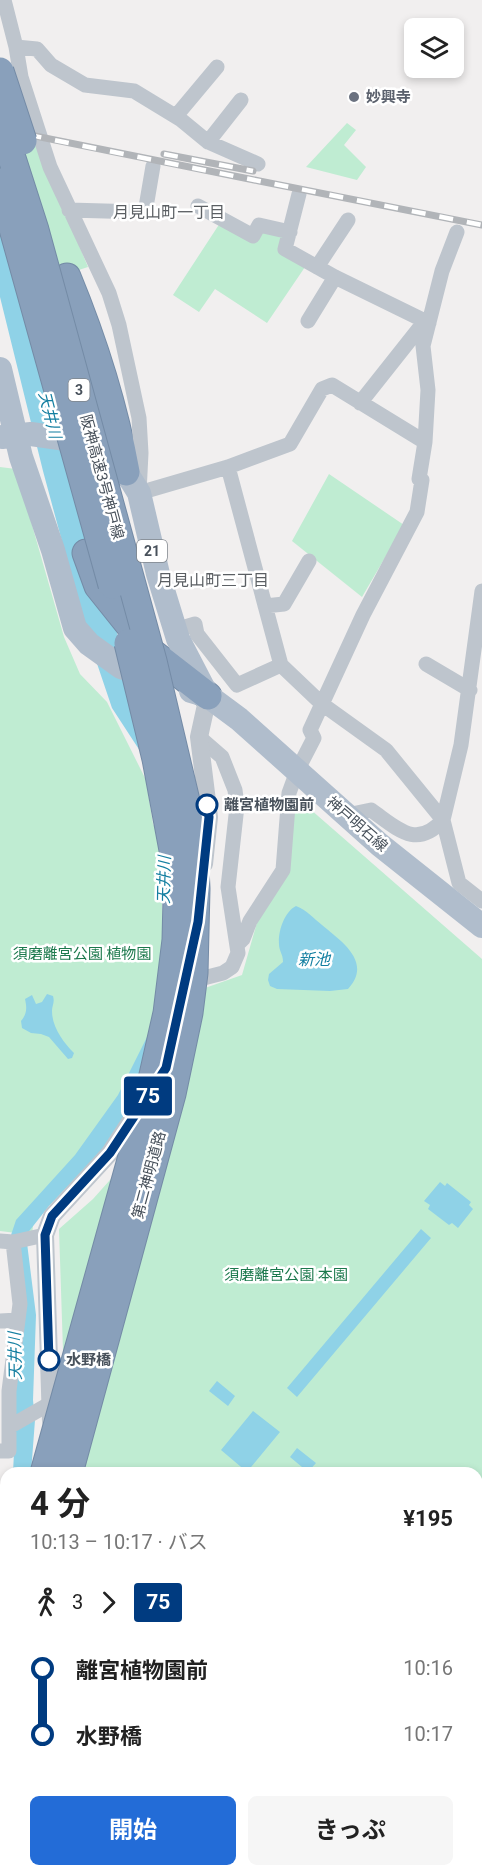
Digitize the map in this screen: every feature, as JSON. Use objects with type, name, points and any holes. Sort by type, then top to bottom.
[{"type":"highway","points":[[0,71],[67,277],[83,316],[133,483]]},
{"type":"highway","name":"阪神高速3号神戸線","points":[[0,121],[35,230],[135,663]]},
{"type":"highway","name":"阪神高速3号神戸線","points":[[0,182],[135,663]]},
{"type":"highway","points":[[0,209],[26,330],[86,553],[98,586],[150,651],[207,696]]},
{"type":"highway","name":"第二神明道路","points":[[46,1467],[146,1106],[167,1013],[176,940],[177,898],[173,850],[135,663]]},
{"type":"highway","name":"第二神明道路","points":[[71,1467],[172,1094],[189,1013],[194,973],[196,889],[194,846],[177,758],[135,663]]},
{"type":"main road","name":"神戸明石線","points":[[1,375],[16,436],[75,628],[95,648],[135,663],[207,696],[247,725],[380,845],[482,926]]},
{"type":"main road","points":[[16,436],[64,438],[105,452],[133,483]]},
{"type":"main road","name":"神戸明石線","points":[[133,483],[175,630],[207,696]]},
{"type":"main road","points":[[380,845],[454,891],[482,913]]},
{"type":"main road","points":[[380,845],[441,906],[482,941]]},
{"type":"street","points":[[4,0],[21,77],[50,168],[109,293],[119,325],[139,418],[141,453],[133,483],[228,468],[290,444],[322,389],[332,385],[424,442]]},
{"type":"street","points":[[16,47],[37,49],[51,65],[85,85],[134,91],[176,116],[208,142],[258,164]]},
{"type":"street","points":[[176,116],[217,67]]},
{"type":"street","points":[[208,142],[241,100]]},
{"type":"street","points":[[69,210],[140,212],[146,207],[153,166]]},
{"type":"street","points":[[299,194],[285,249],[335,277],[427,322]]},
{"type":"street","points":[[198,206],[254,236],[259,225],[290,232]]},
{"type":"street","points":[[317,267],[348,220]]},
{"type":"street","points":[[237,945],[243,939],[250,921],[283,870],[289,793],[297,771],[314,738],[310,730],[363,615],[417,512],[428,390],[423,346],[427,322],[456,232]]},
{"type":"street","points":[[308,321],[335,277]]},
{"type":"street","points":[[360,402],[427,322]]},
{"type":"street","points":[[228,468],[281,665],[322,704],[386,750],[443,820],[459,883],[482,901]]},
{"type":"street","points":[[265,606],[284,604],[309,561]]},
{"type":"street","points":[[347,815],[371,810],[404,832],[425,835],[443,820],[461,745],[482,594]]},
{"type":"street","points":[[175,630],[195,624],[197,634],[237,685],[281,665]]},
{"type":"street","points":[[426,664],[470,690]]},
{"type":"street","points":[[49,1467],[43,1407],[39,1236],[52,1216],[110,1153],[166,1068],[198,922],[209,817],[199,737],[207,696]]},
{"type":"street","points":[[185,983],[223,973],[232,967],[238,953],[228,887],[237,806],[235,790],[222,757],[199,737]]},
{"type":"street","points":[[5,1451],[13,1425],[9,1391],[20,1304],[9,1242],[39,1236]]},
{"type":"street","points":[[0,1321],[18,1320]]},
{"type":"street","points":[[13,1425],[43,1407]]},
{"type":"green space","points":[[347,123],[356,130],[344,145],[366,167],[357,180],[306,167]]},
{"type":"green space","points":[[0,137],[36,142],[88,267],[57,277],[0,195]]},
{"type":"green space","points":[[220,223],[284,235],[305,267],[267,323],[215,289],[199,312],[173,295]]},
{"type":"green space","name":"須磨離宮公園 植物園","points":[[0,467],[16,469],[64,637],[80,674],[107,702],[146,780],[153,824],[159,834],[165,971],[133,1095],[34,1217],[32,1235],[0,1231]]},
{"type":"green space","points":[[329,474],[404,525],[362,597],[292,541]]},
{"type":"green space","name":"須磨離宮公園 本園","points":[[295,794],[482,959],[482,1467],[67,1467],[59,1229],[93,1199],[175,1107],[205,988],[242,975],[258,919],[285,877]]},
{"type":"water","name":"天井川","points":[[0,201],[69,466],[122,650],[164,740],[168,1034],[132,1105],[104,1148],[49,1206],[26,1235],[36,1315],[33,1400],[35,1420],[31,1467],[13,1467],[15,1431],[13,1414],[22,1338],[11,1235],[16,1220],[75,1155],[118,1095],[151,1029],[167,971],[165,881],[160,836],[140,751],[112,708],[87,634],[43,471],[0,297]]},
{"type":"water","name":"新池","points":[[296,906],[310,914],[352,953],[357,970],[355,979],[348,989],[330,991],[277,989],[270,986],[269,974],[283,962],[279,944],[281,928],[285,917]]},
{"type":"water","points":[[47,994],[53,996],[52,1017],[62,1039],[74,1053],[72,1058],[68,1059],[49,1037],[31,1033],[22,1028],[21,1021],[26,1011],[25,999],[32,995],[36,1004],[42,1002]]},
{"type":"water","points":[[440,1182],[445,1186],[447,1183],[471,1202],[469,1205],[473,1209],[458,1228],[452,1223],[449,1225],[428,1209],[430,1205],[424,1201]]},
{"type":"water","points":[[421,1229],[431,1238],[297,1397],[287,1388]]},
{"type":"water","points":[[217,1381],[235,1396],[228,1406],[209,1391]]},
{"type":"water","points":[[253,1411],[280,1432],[251,1467],[241,1467],[221,1450]]},
{"type":"water","points":[[297,1448],[316,1463],[312,1467],[302,1467],[290,1457]]},
{"type":"railway","points":[[0,129],[482,225]]},
{"type":"railway","points":[[164,154],[253,171]]},
{"type":"bus line","name":"75","points":[[49,1360],[45,1235],[52,1216],[110,1153],[166,1068],[198,922],[209,817],[207,805]]},
{"type":"place","name":"妙興寺","points":[[354,97]]},
{"type":"place","name":"離宮植物園前","points":[[207,805]]},
{"type":"place","name":"水野橋","points":[[49,1360]]},
{"type":"district","name":"月見山町一丁目","points":[[169,212]]},
{"type":"district","name":"月見山町三丁目","points":[[213,580]]}]
